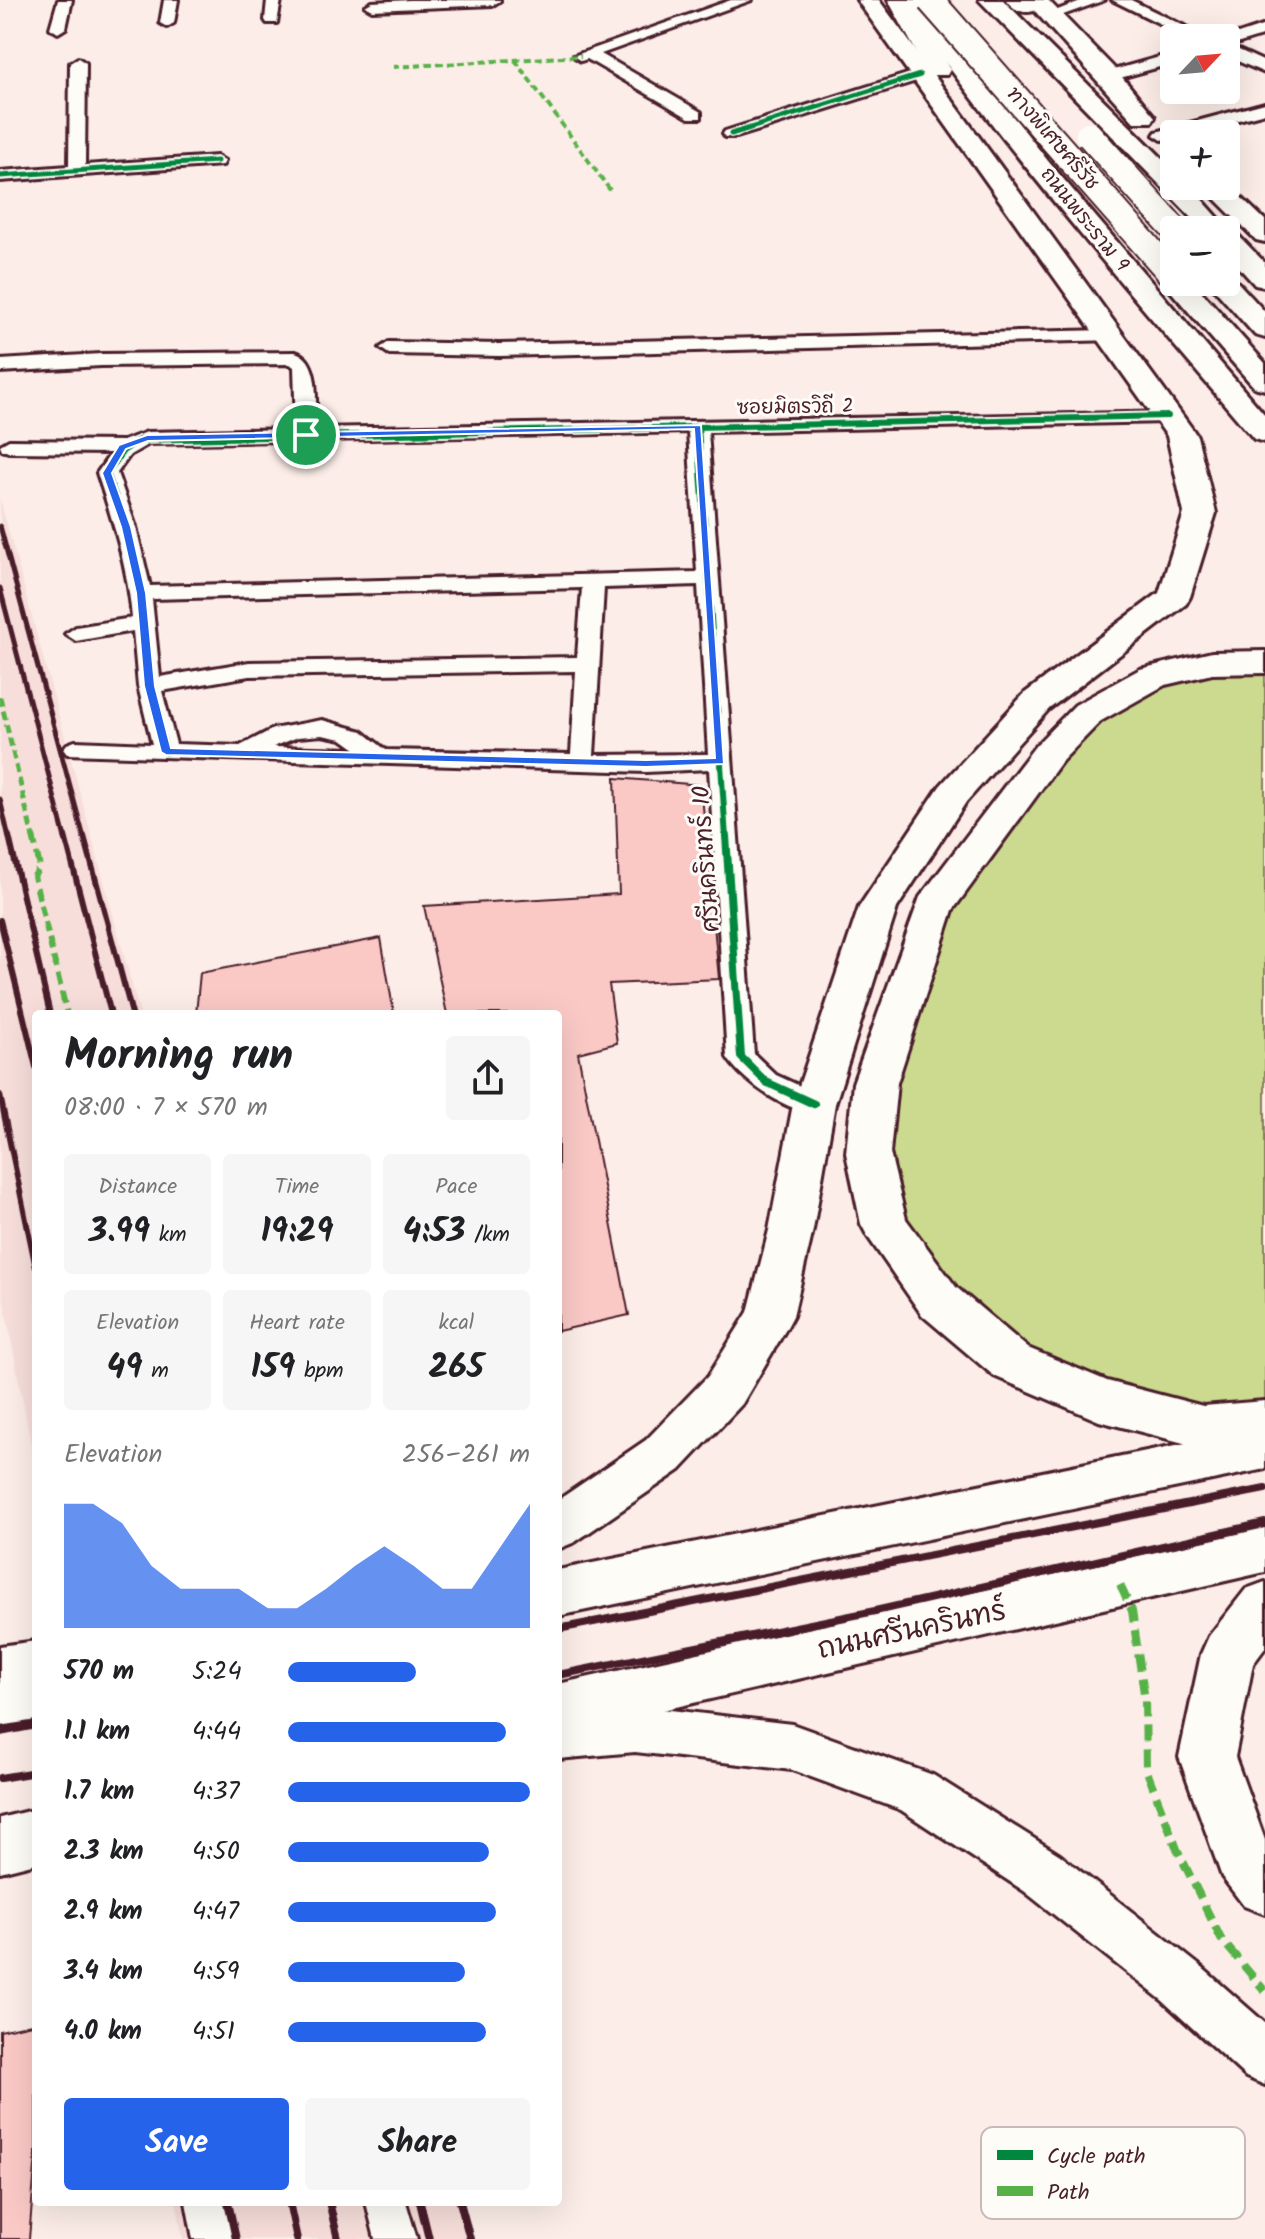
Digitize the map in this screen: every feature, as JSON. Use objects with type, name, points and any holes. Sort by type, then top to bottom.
[{"type":"highway","points":[[900,0],[929,72]]},
{"type":"highway","name":"ทางพิเศษศรีรัช","points":[[966,0],[1162,216]]},
{"type":"highway","name":"ทางพิเศษศรีรัช","points":[[928,11],[1160,262]]},
{"type":"highway","points":[[1190,296],[1265,381]]},
{"type":"highway","points":[[1235,296],[1265,329]]},
{"type":"highway","points":[[1265,662],[1212,663],[1153,677],[1088,713],[1049,753],[934,907],[875,1083],[868,1153],[884,1224],[939,1301],[1011,1362],[1099,1400],[1203,1427],[1265,1422]]},
{"type":"highway","points":[[1265,1606],[1228,1654],[1207,1757],[1242,1857],[1265,1885]]},
{"type":"main road","points":[[562,1524],[663,1455],[733,1378],[770,1316],[791,1230],[814,1104],[878,907],[953,794],[1037,701],[1174,597],[1200,513],[1182,436],[929,72],[868,0]]},
{"type":"main road","name":"ถนนพระราม 9","points":[[912,0],[928,11],[965,75],[1157,308],[1265,433]]},
{"type":"main road","points":[[928,11],[953,29],[997,22],[1021,6]]},
{"type":"main road","points":[[1021,6],[1109,76],[1160,133]]},
{"type":"main road","points":[[1021,6],[1160,133]]},
{"type":"main road","points":[[1021,6],[1160,168]]},
{"type":"main road","points":[[1189,200],[1205,216]]},
{"type":"main road","points":[[1230,200],[1265,234]]},
{"type":"main road","points":[[1240,253],[1265,279]]},
{"type":"main road","points":[[562,1592],[1265,1448]]},
{"type":"main road","name":"ถนนศรีนครินทร์","points":[[562,1708],[1265,1550]]},
{"type":"main road","points":[[0,1670],[32,1666]]},
{"type":"main road","points":[[0,1701],[32,1696]]},
{"type":"main road","points":[[562,1736],[635,1729],[792,1747],[916,1792],[1042,1873],[1181,1983],[1265,2058]]},
{"type":"main road","points":[[0,1823],[32,1823]]},
{"type":"main road","points":[[0,1845],[32,1837]]},
{"type":"street","points":[[58,28],[65,0]]},
{"type":"street","points":[[167,23],[171,0]]},
{"type":"street","points":[[272,20],[274,0]]},
{"type":"street","points":[[695,115],[586,55],[745,0]]},
{"type":"street","points":[[1021,6],[1098,0]]},
{"type":"street","points":[[1119,0],[1171,24]]},
{"type":"street","points":[[372,8],[493,1]]},
{"type":"street","points":[[1240,38],[1265,30]]},
{"type":"street","points":[[1240,56],[1265,68]]},
{"type":"street","points":[[1109,76],[1160,62]]},
{"type":"street","points":[[77,171],[78,63]]},
{"type":"street","points":[[731,134],[929,72]]},
{"type":"street","points":[[1217,120],[1265,108]]},
{"type":"street","points":[[0,176],[217,161]]},
{"type":"street","points":[[389,348],[500,350],[1110,336]]},
{"type":"street","points":[[0,366],[101,360],[295,358],[303,366],[306,435]]},
{"type":"street","name":"ซอยมิตรวิถี 2","points":[[9,446],[128,445],[147,438],[1168,416]]},
{"type":"street","name":"ศรีนครินทร์ 10","points":[[698,427],[741,1057],[766,1082],[814,1104]]},
{"type":"street","points":[[128,445],[107,473],[126,527],[141,593],[149,686],[166,752]]},
{"type":"street","points":[[141,593],[225,588],[593,583],[708,578]]},
{"type":"street","points":[[582,762],[593,583]]},
{"type":"street","points":[[76,634],[144,623]]},
{"type":"street","points":[[149,686],[249,669],[587,664]]},
{"type":"street","points":[[75,749],[582,762],[720,761]]},
{"type":"street","points":[[207,2206],[214,2239]]},
{"type":"street","points":[[387,2206],[396,2239]]},
{"type":"shaded area","points":[[0,499],[139,1010],[32,1010],[32,1450],[0,1281]]},
{"type":"shaded area","points":[[177,2206],[464,2206],[473,2239],[183,2239]]},
{"type":"green space","points":[[1265,662],[1265,1422],[1011,1362],[884,1224],[875,1083],[934,907],[1049,753],[1153,677]]},
{"type":"building","points":[[615,778],[701,785],[719,979],[609,984],[617,1043],[578,1053],[629,1315],[562,1330],[562,1010],[446,1010],[424,906],[619,894]]},
{"type":"building","points":[[381,938],[393,1010],[196,1010],[200,973]]},
{"type":"building","points":[[32,2024],[32,2203],[29,2239],[0,2239],[0,2031]]},
{"type":"railway","points":[[0,526],[84,838]]},
{"type":"railway","points":[[0,588],[65,838]]},
{"type":"railway","points":[[0,799],[9,838]]},
{"type":"railway","points":[[9,836],[49,1010]]},
{"type":"railway","points":[[65,836],[110,1010]]},
{"type":"railway","points":[[84,836],[131,1010]]},
{"type":"railway","points":[[0,920],[32,1051]]},
{"type":"railway","points":[[0,1095],[32,1249]]},
{"type":"railway","points":[[562,1628],[1265,1489]]},
{"type":"railway","points":[[562,1674],[875,1611],[1265,1523]]},
{"type":"railway","points":[[0,1732],[32,1726]]},
{"type":"railway","points":[[0,1778],[32,1773]]},
{"type":"railway","points":[[229,2206],[236,2239]]},
{"type":"railway","points":[[290,2206],[297,2239]]},
{"type":"railway","points":[[330,2206],[338,2239]]},
{"type":"railway","points":[[421,2206],[429,2239]]},
{"type":"railway","points":[[461,2206],[470,2239]]},
{"type":"marked path","points":[[393,67],[581,56]]},
{"type":"marked path","points":[[515,60],[610,190]]},
{"type":"marked path","points":[[0,697],[40,867],[34,876],[66,1010]]},
{"type":"marked path","points":[[1120,1585],[1132,1611],[1145,1700],[1146,1769],[1177,1849],[1221,1939],[1265,1991]]},
{"type":"cycle path","points":[[731,134],[920,75]]},
{"type":"cycle path","points":[[0,176],[217,161]]},
{"type":"cycle path","points":[[166,752],[149,686],[141,593],[126,527],[107,473],[123,451],[139,440],[1168,416]]},
{"type":"cycle path","points":[[698,427],[741,1057],[766,1082],[814,1104]]},
{"type":"route","points":[[698,427],[720,761],[646,764],[166,752],[149,686],[141,593],[126,527],[107,473],[123,447],[147,438],[306,435],[698,427]]}]
